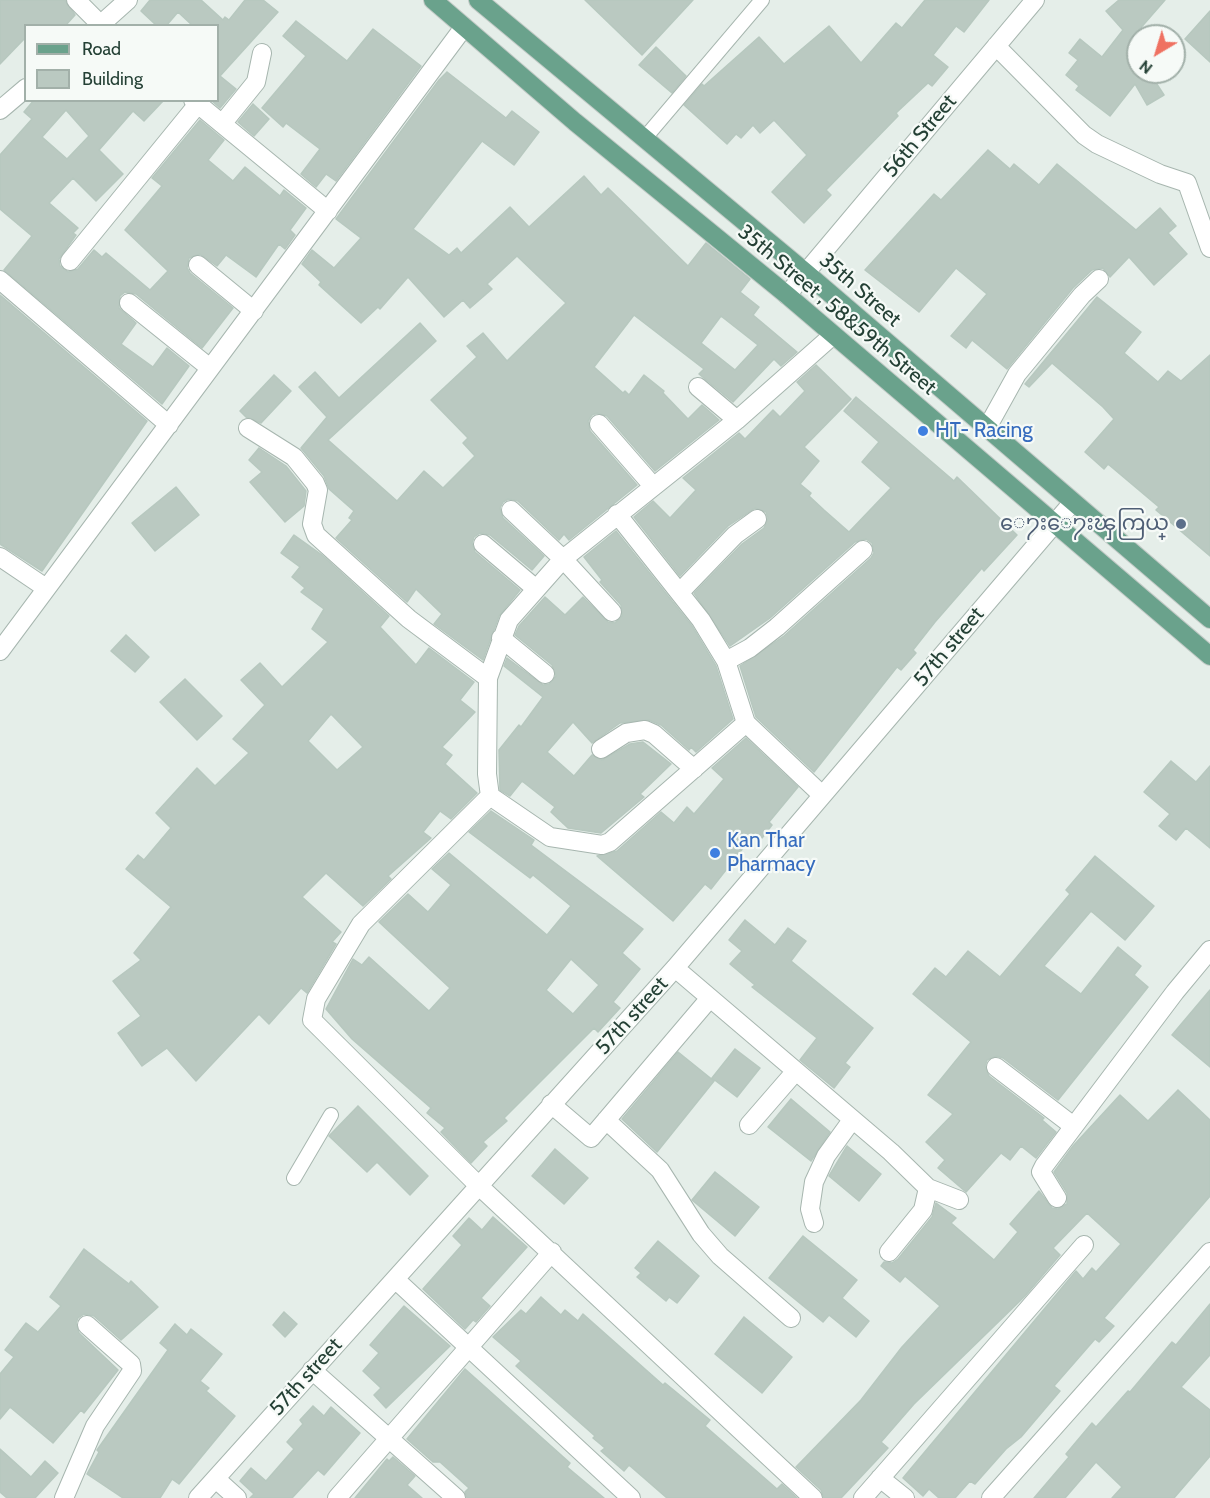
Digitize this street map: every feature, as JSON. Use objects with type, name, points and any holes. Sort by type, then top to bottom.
[{"type":"main road","name":"35th Street , 58&59th Street","points":[[433,0],[583,129],[787,294],[832,336],[1210,656]]},
{"type":"main road","name":"35th Street","points":[[478,0],[805,272],[1073,502],[1208,613]]},
{"type":"street","points":[[76,0],[99,24]]},
{"type":"street","points":[[101,24],[128,0]]},
{"type":"street","name":"56th Street","points":[[787,294],[1035,0]]},
{"type":"street","points":[[0,651],[464,27]]},
{"type":"street","points":[[996,46],[1084,135],[1133,161],[1187,183],[1210,248]]},
{"type":"street","points":[[222,124],[256,82],[262,53]]},
{"type":"street","points":[[0,110],[24,90]]},
{"type":"street","points":[[70,261],[196,102],[328,211]]},
{"type":"street","points":[[198,265],[254,311]]},
{"type":"street","points":[[987,428],[1017,374],[1082,295],[1099,279]]},
{"type":"street","points":[[0,280],[169,424]]},
{"type":"street","points":[[129,303],[210,368]]},
{"type":"street","points":[[746,723],[610,842],[602,845],[550,837],[490,796],[487,774],[488,678],[509,620],[562,559],[737,420],[832,336]]},
{"type":"street","points":[[698,387],[737,420]]},
{"type":"street","points":[[599,424],[653,486]]},
{"type":"street","points":[[248,428],[294,457],[315,483],[318,490],[312,524],[316,535],[409,619],[488,678]]},
{"type":"street","name":"57th street","points":[[198,1498],[675,968],[1073,502]]},
{"type":"street","points":[[511,510],[612,612]]},
{"type":"street","points":[[617,514],[680,592],[726,662],[746,723],[822,795]]},
{"type":"street","points":[[680,592],[745,525],[757,519]]},
{"type":"street","points":[[483,544],[535,588]]},
{"type":"street","points":[[726,662],[750,648],[777,627],[863,550]]},
{"type":"street","points":[[0,557],[46,588]]},
{"type":"street","points":[[501,638],[545,674]]},
{"type":"street","points":[[601,749],[626,733],[645,730],[654,734],[694,769]]},
{"type":"street","points":[[490,796],[361,924],[316,999],[312,1020],[478,1185],[813,1498]]},
{"type":"street","points":[[1057,1198],[1041,1172],[1072,1125],[1210,950]]},
{"type":"street","points":[[675,968],[928,1188],[959,1200]]},
{"type":"street","points":[[552,1104],[588,1138],[594,1136],[710,998]]},
{"type":"street","points":[[996,1066],[1072,1125]]},
{"type":"street","points":[[749,1125],[795,1072]]},
{"type":"street","points":[[606,1120],[660,1170],[701,1234],[720,1256],[791,1318]]},
{"type":"street","points":[[814,1223],[810,1209],[814,1182],[826,1156],[852,1120]]},
{"type":"street","points":[[889,1252],[923,1210],[928,1188]]},
{"type":"street","points":[[863,1498],[1084,1245]]},
{"type":"street","points":[[337,1498],[552,1252]]},
{"type":"street","points":[[991,1498],[1210,1252]]},
{"type":"street","points":[[395,1279],[470,1346],[631,1498]]},
{"type":"street","points":[[64,1498],[95,1426],[132,1371],[131,1364],[87,1325]]},
{"type":"street","points":[[312,1370],[456,1498]]},
{"type":"street","points":[[880,1478],[905,1498]]},
{"type":"street","points":[[216,1479],[237,1498]]},
{"type":"lane","points":[[644,139],[762,0]]},
{"type":"lane","points":[[294,1178],[331,1115]]},
{"type":"building","points":[[0,0],[65,0],[75,15],[67,24],[24,24],[24,39],[0,64]]},
{"type":"building","points":[[150,0],[201,0],[223,20],[225,17],[229,20],[245,0],[263,0],[278,12],[220,76],[236,89],[220,108],[213,102],[219,102],[219,24],[191,24],[178,12],[168,24],[155,24],[141,11]]},
{"type":"building","points":[[585,0],[693,0],[642,55]]},
{"type":"building","points":[[925,0],[989,0],[964,32],[956,26],[933,55],[948,67],[932,86],[928,83],[896,113],[898,116],[826,190],[831,195],[804,223],[772,192],[807,155],[774,120],[760,133],[753,125],[741,138],[736,134],[727,144],[684,105],[702,84],[704,86],[759,37],[784,64],[829,26],[861,63],[896,23],[902,28]]},
{"type":"building","points":[[1119,0],[1165,0],[1144,24],[1126,24],[1126,84],[1135,84],[1110,116],[1076,90],[1079,86],[1066,75],[1078,60],[1069,53],[1080,39],[1102,57],[1123,30],[1106,11]]},
{"type":"building","points":[[1210,11],[1210,62],[1186,38]]},
{"type":"building","points":[[296,21],[347,61],[373,29],[421,66],[336,181],[326,174],[316,187],[301,174],[320,149],[286,123],[283,127],[262,108],[306,56],[283,36]]},
{"type":"building","points":[[656,47],[686,76],[672,93],[639,65]]},
{"type":"building","points":[[447,72],[506,118],[512,111],[539,132],[514,165],[482,141],[413,229],[449,255],[457,248],[461,253],[510,207],[529,227],[584,176],[601,195],[608,188],[688,266],[706,243],[750,279],[740,292],[759,307],[753,315],[797,352],[781,366],[774,359],[733,402],[699,374],[704,369],[634,315],[594,367],[623,393],[625,391],[629,395],[644,375],[664,391],[663,393],[688,419],[702,405],[719,420],[655,471],[607,416],[597,413],[592,415],[588,421],[590,431],[637,485],[569,540],[564,534],[559,540],[518,501],[508,499],[503,502],[500,508],[503,518],[544,556],[532,570],[490,535],[480,533],[474,537],[472,543],[475,552],[520,590],[499,616],[483,660],[434,624],[442,614],[416,589],[407,602],[336,538],[352,520],[349,518],[354,511],[329,489],[324,476],[301,448],[327,417],[299,387],[315,372],[339,398],[420,323],[436,341],[328,440],[397,501],[424,471],[443,488],[475,456],[463,443],[468,438],[431,400],[477,357],[467,346],[483,333],[507,361],[566,303],[517,256],[487,284],[492,289],[470,308],[463,300],[444,317],[408,277],[380,309],[378,307],[361,323],[319,285],[321,282],[302,264],[312,250],[334,268],[361,238],[336,219]],"holes":[[[721,316],[758,345],[735,370],[701,343]]]},
{"type":"building","points":[[1135,84],[1157,84],[1164,95],[1147,105]]},
{"type":"building","points":[[32,102],[162,102],[144,121],[133,111],[99,150],[123,174],[96,201],[73,178],[49,203],[78,228],[73,233],[76,235],[59,259],[60,266],[68,272],[78,269],[94,250],[102,257],[106,253],[150,290],[168,271],[125,230],[162,186],[152,178],[200,120],[224,140],[208,160],[233,181],[245,167],[280,196],[284,190],[306,208],[290,230],[295,235],[285,249],[279,244],[256,277],[226,255],[217,266],[200,254],[189,258],[187,268],[190,273],[233,308],[202,348],[136,294],[125,292],[120,296],[119,308],[136,323],[121,344],[153,367],[167,348],[189,366],[162,404],[4,270],[32,236],[0,209],[0,155],[32,119],[24,112]],"holes":[[[66,110],[89,136],[67,159],[42,137]]]},
{"type":"building","points":[[253,104],[269,119],[254,136],[238,122]]},
{"type":"building","points":[[988,150],[1010,169],[1014,164],[1039,185],[1057,164],[1136,230],[1160,208],[1176,226],[1168,233],[1187,254],[1154,285],[1129,257],[1110,277],[1103,268],[1092,270],[1073,288],[1007,369],[972,340],[966,348],[951,336],[987,294],[956,268],[919,312],[865,270],[934,194],[941,200]]},
{"type":"building","points":[[0,295],[147,421],[42,571],[0,544]]},
{"type":"building","points":[[1097,297],[1141,332],[1124,353],[1158,382],[1168,371],[1181,381],[1210,355],[1210,556],[1156,510],[1159,507],[1108,464],[1104,469],[1085,452],[1114,419],[1103,407],[1052,363],[1029,387],[1025,384]]},
{"type":"building","points":[[816,365],[851,399],[804,447],[819,461],[800,484],[811,493],[809,496],[849,532],[891,488],[862,462],[879,442],[844,411],[856,397],[954,481],[957,477],[1017,535],[984,571],[982,568],[935,622],[913,650],[916,653],[901,670],[897,667],[814,772],[756,717],[740,666],[784,636],[871,558],[874,553],[872,543],[866,539],[855,542],[770,618],[730,646],[694,593],[742,544],[764,528],[768,518],[766,512],[755,508],[728,526],[680,576],[634,517],[653,501],[670,518],[696,490],[683,478],[739,433],[745,439],[773,410],[780,417],[805,391],[797,382]]},
{"type":"building","points":[[274,375],[291,391],[261,423],[246,417],[240,411]]},
{"type":"building","points":[[259,448],[286,466],[306,491],[304,506],[285,522],[250,482],[262,472],[249,460]]},
{"type":"building","points":[[176,487],[199,515],[155,551],[132,523]]},
{"type":"building","points":[[616,531],[692,626],[716,666],[733,719],[696,752],[691,747],[689,750],[661,725],[649,720],[620,723],[592,743],[573,722],[547,752],[574,776],[592,755],[602,760],[630,744],[643,742],[671,764],[640,794],[644,797],[601,833],[568,828],[551,812],[555,807],[522,781],[510,796],[500,790],[499,750],[519,725],[521,727],[543,697],[504,666],[507,658],[543,685],[549,684],[556,676],[552,665],[515,635],[519,626],[545,597],[565,615],[583,597],[608,622],[615,623],[622,616],[621,605],[600,582],[602,580],[584,557]]},
{"type":"building","points":[[294,535],[322,555],[389,616],[380,627],[416,665],[429,648],[474,682],[460,700],[475,712],[442,747],[452,755],[445,764],[477,793],[451,819],[440,811],[423,832],[431,838],[388,876],[391,879],[363,906],[326,873],[302,897],[341,932],[332,942],[336,944],[307,993],[301,988],[269,1024],[259,1014],[196,1081],[167,1048],[142,1066],[118,1033],[141,1016],[113,981],[141,960],[134,953],[171,907],[126,869],[138,855],[144,860],[171,828],[156,813],[197,768],[215,786],[249,753],[233,739],[265,705],[241,680],[260,663],[282,687],[328,642],[312,629],[324,609],[301,592],[305,588],[292,577],[300,567],[281,553]],"holes":[[[331,714],[363,747],[337,770],[308,741]]]},
{"type":"building","points":[[126,635],[149,657],[135,672],[111,651]]},
{"type":"building","points":[[185,679],[222,716],[197,740],[160,702]]},
{"type":"building","points":[[746,738],[798,787],[769,822],[772,825],[762,838],[755,833],[711,889],[705,884],[673,921],[597,856],[617,851],[661,812],[674,823],[687,807],[694,814],[724,779],[712,768]]},
{"type":"building","points":[[1171,761],[1196,782],[1210,766],[1210,848],[1186,828],[1176,840],[1159,826],[1170,814],[1144,792]]},
{"type":"building","points":[[491,811],[534,840],[531,845],[643,929],[622,953],[640,969],[613,1002],[620,1008],[598,1032],[594,1028],[504,1118],[507,1121],[483,1142],[487,1146],[471,1163],[441,1132],[445,1128],[427,1113],[431,1108],[352,1039],[326,1009],[353,959],[362,965],[369,957],[429,1011],[450,988],[379,922],[408,894],[428,912],[451,885],[432,869],[449,853],[547,935],[571,906],[533,875],[530,878],[469,832]],"holes":[[[571,959],[599,985],[573,1014],[546,990]]]},
{"type":"building","points":[[1095,856],[1154,906],[1125,940],[1091,911],[1044,966],[1081,994],[1118,947],[1141,966],[1134,975],[1148,987],[1058,1100],[1003,1058],[997,1056],[987,1060],[985,1066],[989,1076],[1044,1118],[1042,1120],[1056,1132],[1036,1158],[1021,1146],[1010,1160],[1001,1153],[966,1192],[938,1168],[945,1160],[926,1142],[953,1114],[928,1095],[971,1042],[913,994],[935,968],[946,977],[968,951],[1000,977],[1070,894],[1066,890]]},
{"type":"building","points":[[745,920],[775,945],[788,928],[806,941],[791,961],[873,1028],[845,1063],[850,1067],[834,1088],[800,1060],[817,1038],[752,987],[755,985],[730,964],[742,951],[729,940]]},
{"type":"building","points":[[1210,990],[1210,1067],[1172,1035]]},
{"type":"building","points":[[735,1049],[760,1068],[737,1097],[712,1078]]},
{"type":"building","points":[[678,1052],[714,1081],[657,1152],[622,1119]]},
{"type":"building","points":[[1178,1090],[1210,1120],[1210,1196],[1104,1318],[1114,1326],[1099,1342],[1095,1339],[1054,1386],[1060,1391],[1021,1437],[1006,1449],[975,1484],[970,1481],[955,1498],[939,1498],[929,1489],[923,1496],[903,1478],[1076,1271],[1083,1279],[1092,1268],[1096,1272],[1121,1244],[1087,1213],[1053,1248],[1060,1255],[1025,1296],[914,1404],[881,1442],[888,1448],[841,1498],[824,1498],[821,1490],[796,1467],[861,1400],[902,1347],[940,1306],[905,1276],[900,1282],[881,1266],[884,1262],[892,1263],[898,1259],[932,1217],[936,1203],[956,1218],[951,1223],[994,1260],[1018,1232],[1010,1224],[1039,1191],[1052,1208],[1058,1209],[1067,1204],[1067,1193],[1054,1172],[1073,1146],[1120,1095],[1148,1121]]},
{"type":"building","points":[[791,1099],[830,1132],[811,1161],[768,1127]]},
{"type":"building","points":[[358,1106],[428,1176],[410,1195],[377,1162],[367,1172],[329,1136]]},
{"type":"building","points":[[847,1146],[881,1174],[859,1201],[829,1176]]},
{"type":"building","points":[[555,1149],[588,1178],[564,1204],[532,1176]]},
{"type":"building","points":[[715,1172],[759,1207],[735,1236],[692,1200]]},
{"type":"building","points":[[493,1217],[527,1247],[481,1298],[490,1306],[476,1322],[473,1320],[465,1329],[423,1289],[462,1245],[453,1236],[469,1218],[482,1230]]},
{"type":"building","points":[[803,1236],[857,1280],[842,1298],[869,1321],[856,1337],[829,1315],[823,1322],[769,1278]]},
{"type":"building","points":[[658,1241],[699,1276],[677,1303],[669,1297],[666,1301],[637,1277],[641,1273],[635,1268]]},
{"type":"building","points":[[84,1249],[129,1284],[131,1281],[158,1307],[121,1340],[94,1316],[84,1314],[78,1318],[76,1323],[79,1333],[118,1370],[84,1413],[81,1410],[53,1443],[10,1407],[0,1419],[0,1374],[14,1357],[5,1350],[26,1323],[38,1332],[61,1306],[50,1297]]},
{"type":"building","points":[[541,1297],[561,1315],[565,1310],[578,1321],[583,1314],[663,1385],[665,1383],[710,1420],[705,1426],[777,1489],[782,1484],[797,1498],[667,1498],[629,1465],[624,1471],[601,1451],[605,1448],[593,1438],[595,1436],[516,1366],[521,1361],[493,1337],[521,1310],[526,1314]]},
{"type":"building","points":[[1210,1304],[1210,1355],[1181,1387],[1210,1410],[1210,1456],[1174,1498],[1112,1498],[1122,1487],[1096,1462],[1065,1498],[1034,1498],[1069,1457],[1066,1454],[1092,1423],[1096,1427],[1128,1391],[1130,1392],[1172,1342],[1176,1345]]},
{"type":"building","points":[[404,1306],[450,1346],[386,1408],[374,1395],[381,1388],[363,1371],[379,1353],[370,1345]]},
{"type":"building","points":[[284,1312],[297,1324],[285,1337],[273,1325]]},
{"type":"building","points":[[744,1317],[792,1357],[762,1393],[715,1354]]},
{"type":"building","points":[[175,1324],[187,1335],[191,1329],[222,1354],[200,1381],[209,1388],[206,1391],[235,1416],[179,1484],[172,1479],[160,1498],[123,1498],[87,1474],[99,1452],[97,1450],[168,1350],[160,1343]]},
{"type":"building","points":[[465,1369],[570,1463],[567,1467],[604,1498],[467,1498],[465,1492],[469,1488],[440,1462],[433,1462],[407,1439]]},
{"type":"building","points":[[313,1406],[324,1416],[331,1407],[360,1433],[324,1475],[318,1470],[292,1498],[250,1498],[254,1494],[240,1481],[251,1468],[266,1481],[294,1449],[287,1442],[303,1424],[300,1420]]},
{"type":"building","points":[[0,1449],[31,1477],[45,1461],[58,1473],[35,1498],[7,1498],[0,1492]]},
{"type":"building","points":[[393,1457],[415,1476],[407,1485],[422,1498],[355,1498],[387,1459],[389,1461]]},
{"type":"place","name":"HT- Racing","points":[[923,431]]},
{"type":"place","name":"ေ႒းေ႒းၾကြယ္","points":[[1181,524]]},
{"type":"place","name":"Kan Thar Pharmacy","points":[[715,853]]}]
